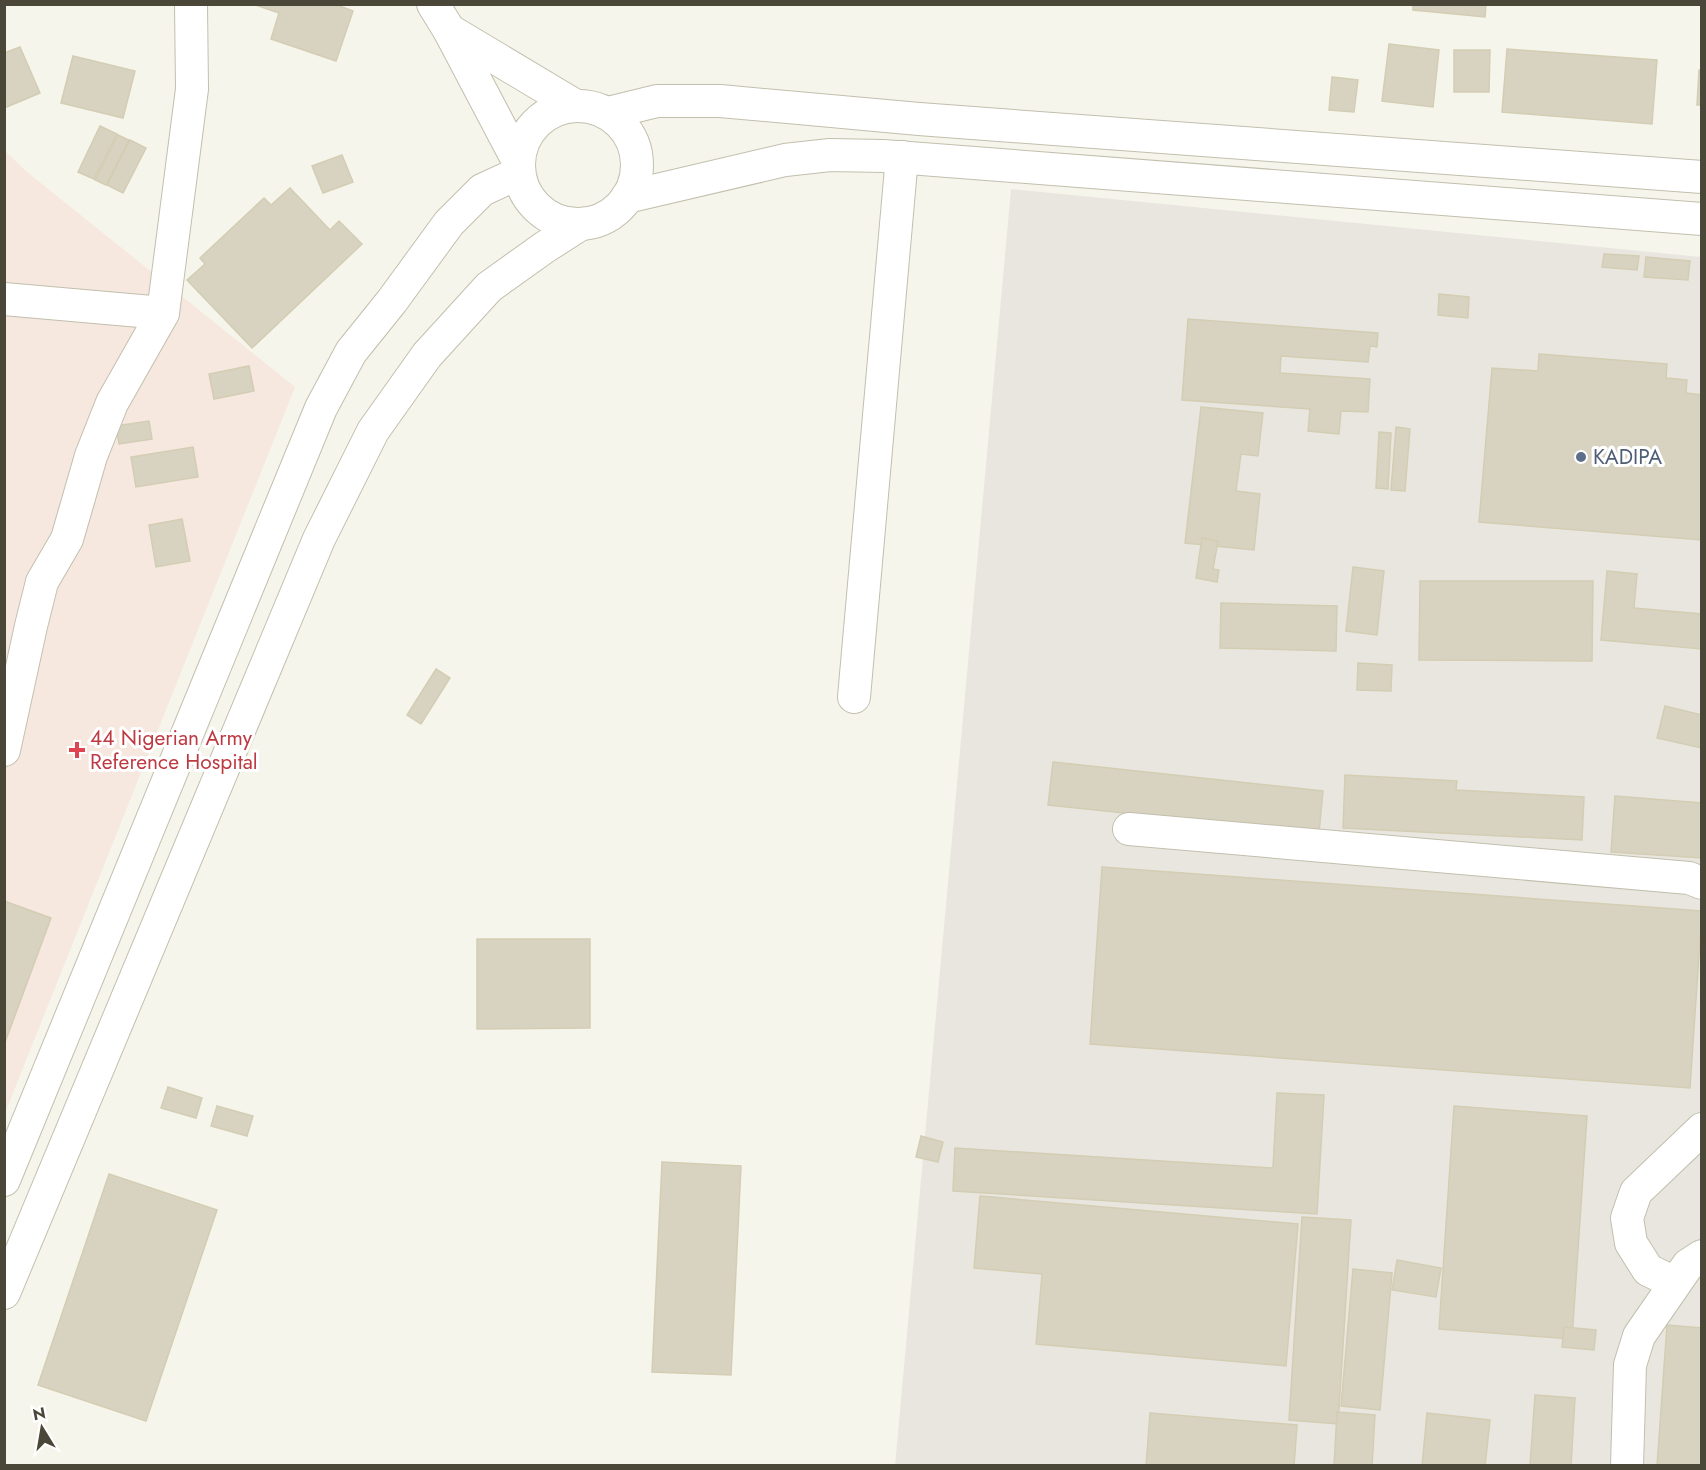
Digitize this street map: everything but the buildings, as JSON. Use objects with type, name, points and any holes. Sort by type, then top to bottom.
[{"type":"street","points":[[4,750],[42,582],[67,539],[92,456],[112,403],[163,313],[192,89],[191,4]]},
{"type":"street","points":[[441,17],[576,106]]},
{"type":"street","points":[[4,1180],[321,408],[351,352],[449,223],[482,190],[518,167],[524,140],[537,122],[555,110],[576,106],[593,107],[608,113],[621,123],[632,140],[637,160],[635,179],[627,197],[615,211],[598,220],[580,224],[562,222],[541,212],[526,194],[518,167],[441,17]]},
{"type":"street","points":[[608,113],[657,101],[720,101],[918,119],[1701,177]]},
{"type":"street","points":[[627,197],[784,160],[830,155],[902,157],[1701,219]]},
{"type":"street","points":[[854,697],[902,157]]},
{"type":"street","points":[[4,1293],[319,539],[373,430],[427,355],[489,287],[580,224]]},
{"type":"street","points":[[4,299],[163,313]]},
{"type":"street","points":[[1129,829],[1689,878],[1701,883]]},
{"type":"street","points":[[1676,1283],[1648,1270],[1631,1243],[1627,1218],[1636,1191],[1701,1129]]},
{"type":"street","points":[[1627,1466],[1630,1365],[1639,1336],[1688,1264],[1701,1256]]},
{"type":"shaded area","name":"44 Nigerian Army Reference Hospital","points":[[5,151],[27,172],[295,387],[5,1113]]},
{"type":"shaded area","points":[[1011,189],[1701,257],[1701,1465],[895,1466]]},
{"type":"place","name":"KADIPA","points":[[1581,457]]},
{"type":"place","name":"44 Nigerian Army Reference Hospital","points":[[77,750]]}]
